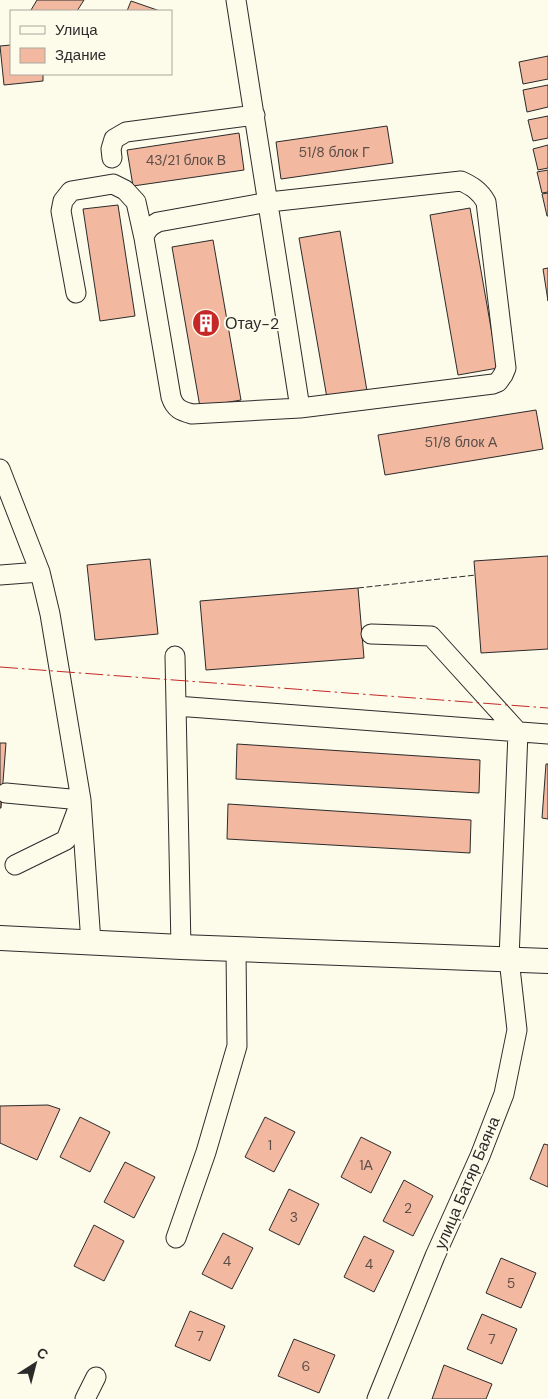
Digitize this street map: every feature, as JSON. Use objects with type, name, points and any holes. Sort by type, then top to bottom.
[{"type":"main road","points":[[0,938],[548,961]]},
{"type":"street","points":[[236,0],[300,408]]},
{"type":"street","points":[[112,158],[111,149],[114,139],[126,132],[255,115]]},
{"type":"street","points":[[76,293],[61,211],[63,202],[70,191],[113,184],[125,190],[136,202],[144,238],[171,397],[174,405],[180,411],[192,414],[300,408],[494,384],[498,382],[506,368],[486,202],[481,194],[471,185],[461,180],[269,202],[158,222],[152,225],[144,238]]},
{"type":"street","points":[[0,469],[40,572],[50,614],[81,800],[91,943]]},
{"type":"street","points":[[0,575],[40,572]]},
{"type":"street","points":[[371,634],[431,636],[518,732]]},
{"type":"street","points":[[175,656],[181,947]]},
{"type":"street","points":[[176,706],[548,734]]},
{"type":"street","name":"улица Батяр Баяна","points":[[377,1399],[435,1256],[480,1156],[504,1094],[517,1030],[509,959],[518,732]]},
{"type":"street","points":[[6,793],[81,800]]},
{"type":"street","points":[[15,865],[66,840],[81,800]]},
{"type":"street","points":[[176,1238],[206,1152],[237,1046],[236,949]]},
{"type":"street","points":[[85,1399],[96,1376]]},
{"type":"building","points":[[37,0],[84,0],[78,10],[31,10]]},
{"type":"building","points":[[131,1],[157,10],[127,10]]},
{"type":"building","points":[[10,45],[10,75],[43,75],[43,81],[4,85],[0,46]]},
{"type":"building","points":[[548,56],[548,79],[523,84],[519,62]]},
{"type":"building","points":[[548,85],[548,107],[527,112],[523,90]]},
{"type":"building","points":[[548,116],[548,138],[533,141],[528,120]]},
{"type":"building","points":[[387,126],[393,163],[281,179],[276,142]]},
{"type":"building","points":[[239,133],[244,170],[133,186],[127,150]]},
{"type":"building","points":[[548,145],[548,168],[538,170],[533,149]]},
{"type":"building","points":[[548,170],[548,192],[542,193],[537,172]]},
{"type":"building","points":[[548,193],[548,216],[547,216],[542,194]]},
{"type":"building","points":[[118,205],[135,316],[100,321],[83,209]]},
{"type":"building","points":[[470,208],[498,368],[458,375],[430,215]]},
{"type":"building","name":"Отау-2","points":[[340,231],[367,391],[327,398],[299,238]]},
{"type":"building","name":"Отау-2","points":[[213,240],[241,400],[200,407],[172,247]]},
{"type":"building","points":[[548,268],[548,301],[543,269]]},
{"type":"building","points":[[536,410],[543,449],[385,475],[378,435]]},
{"type":"building","points":[[548,556],[548,649],[481,653],[474,561]]},
{"type":"building","points":[[150,559],[158,634],[95,640],[87,565]]},
{"type":"building","points":[[358,588],[364,658],[206,670],[200,601]]},
{"type":"building","points":[[0,743],[6,743],[1,808],[0,808]]},
{"type":"building","points":[[237,744],[480,760],[479,793],[236,779]]},
{"type":"building","points":[[546,764],[548,764],[548,819],[542,818]]},
{"type":"building","points":[[228,804],[471,820],[470,853],[227,839]]},
{"type":"building","points":[[48,1105],[60,1109],[37,1160],[0,1143],[0,1106]]},
{"type":"building","points":[[80,1117],[110,1132],[90,1172],[60,1157]]},
{"type":"building","points":[[265,1117],[295,1132],[274,1172],[245,1157]]},
{"type":"building","points":[[361,1137],[391,1152],[371,1193],[341,1177]]},
{"type":"building","points":[[544,1144],[548,1145],[548,1187],[530,1179]]},
{"type":"building","points":[[125,1162],[155,1177],[134,1218],[104,1202]]},
{"type":"building","points":[[404,1180],[433,1196],[413,1236],[383,1221]]},
{"type":"building","points":[[289,1189],[319,1204],[299,1245],[269,1230]]},
{"type":"building","points":[[94,1225],[124,1241],[104,1281],[74,1266]]},
{"type":"building","points":[[223,1233],[253,1248],[232,1289],[202,1274]]},
{"type":"building","points":[[364,1236],[394,1251],[374,1292],[344,1277]]},
{"type":"building","points":[[501,1258],[536,1273],[521,1308],[486,1293]]},
{"type":"building","points":[[190,1311],[225,1326],[210,1361],[175,1346]]},
{"type":"building","points":[[482,1314],[517,1329],[502,1364],[467,1349]]},
{"type":"building","points":[[294,1339],[335,1355],[319,1393],[278,1376]]},
{"type":"building","points":[[444,1365],[492,1384],[486,1399],[432,1399]]},
{"type":"fence","points":[[358,588],[476,575]]},
{"type":"power","points":[[0,667],[548,708]]},
{"type":"place","name":"Отау-2","points":[[206,323]]}]
